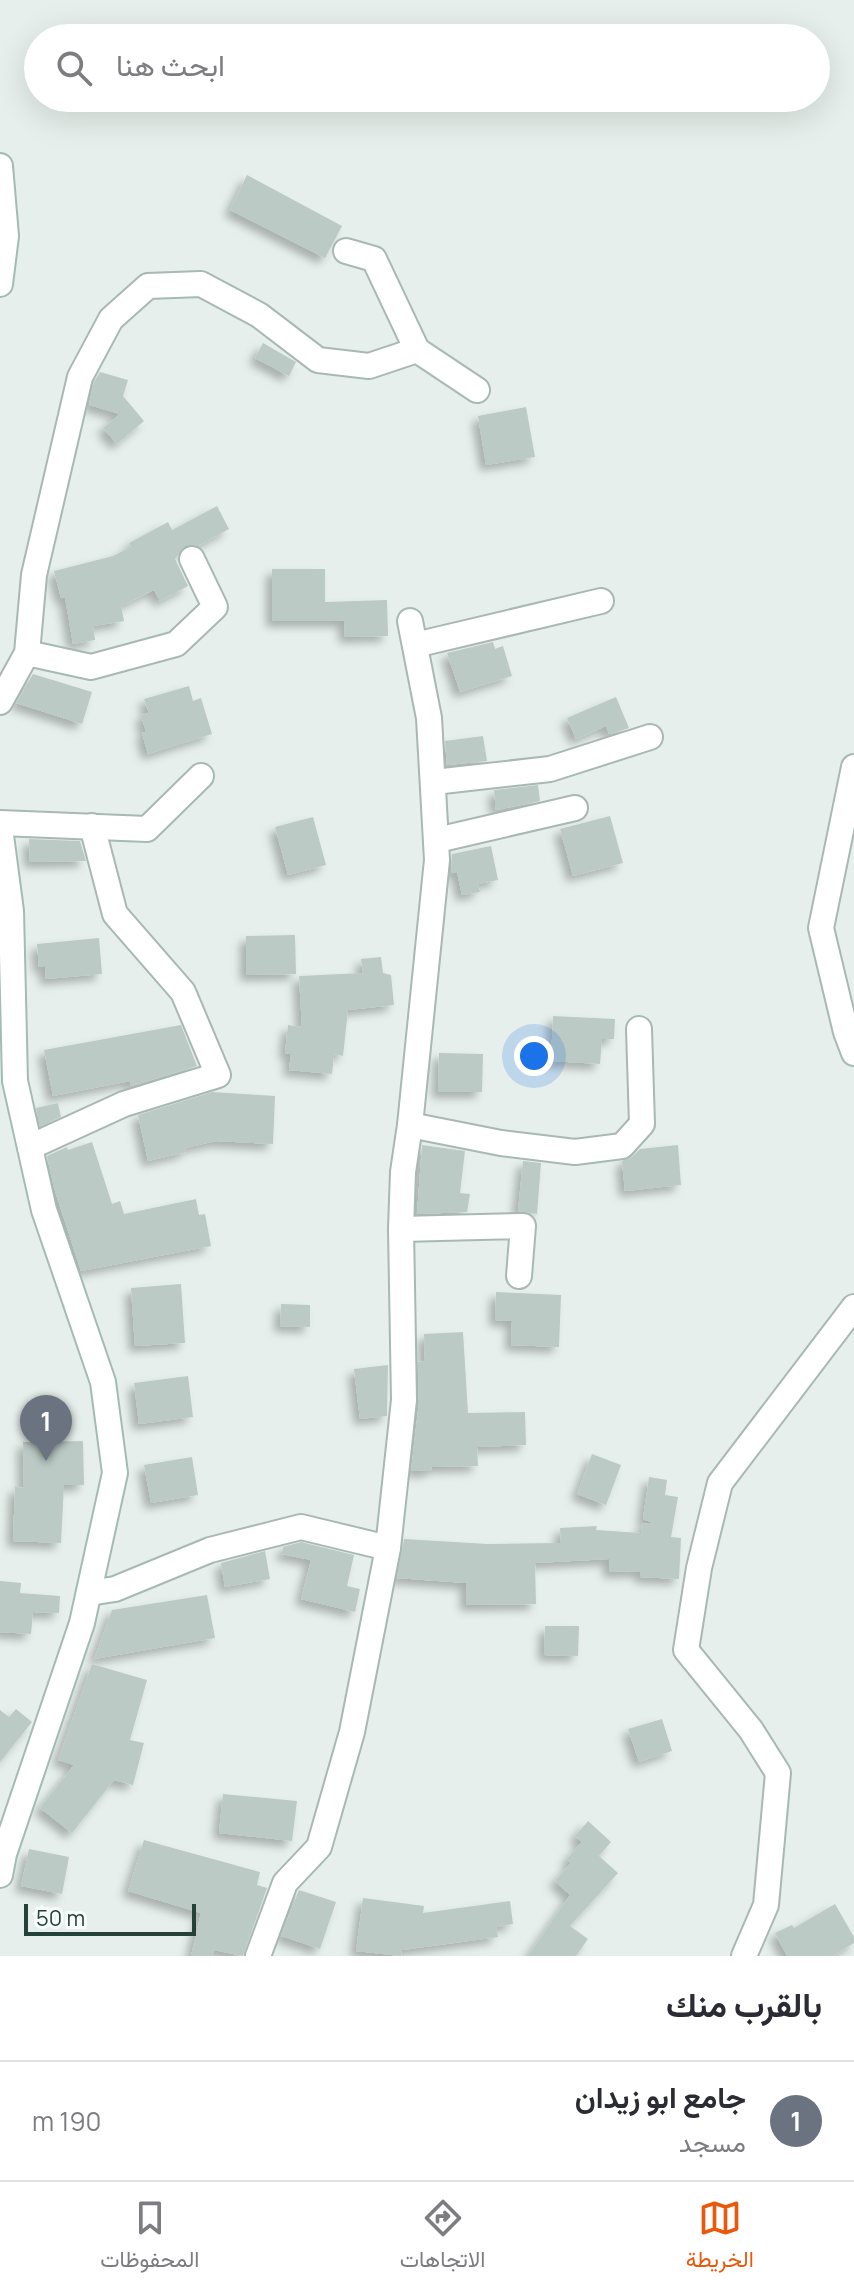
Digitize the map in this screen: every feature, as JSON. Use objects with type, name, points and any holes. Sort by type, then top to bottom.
[{"type":"street","points":[[0,166],[6,236],[0,284]]},
{"type":"street","points":[[346,251],[374,259],[417,350],[477,390]]},
{"type":"street","points":[[0,702],[27,653],[34,575],[80,377],[111,319],[148,286],[201,284],[259,315],[318,360],[369,366],[417,350]]},
{"type":"street","points":[[27,653],[91,667],[176,644],[215,607],[192,559]]},
{"type":"street","points":[[415,645],[601,601]]},
{"type":"street","points":[[258,1956],[285,1883],[319,1847],[352,1732],[388,1548],[404,1400],[403,1172],[437,860],[429,718],[410,621]]},
{"type":"street","points":[[434,782],[550,769],[650,737]]},
{"type":"street","points":[[854,767],[821,928],[854,1053]]},
{"type":"street","points":[[0,1875],[4,1854],[82,1623],[115,1473],[103,1382],[44,1210],[7,1053],[11,911],[0,825],[147,829],[201,776]]},
{"type":"street","points":[[437,840],[575,808]]},
{"type":"street","points":[[30,1147],[124,1104],[218,1075],[183,992],[115,914],[92,826]]},
{"type":"street","points":[[410,1125],[501,1143],[575,1152],[622,1146],[642,1124],[639,1029]]},
{"type":"street","points":[[401,1229],[523,1226],[519,1276]]},
{"type":"street","points":[[744,1956],[766,1905],[778,1773],[751,1730],[686,1650],[699,1568],[720,1483],[854,1307]]},
{"type":"street","points":[[89,1593],[115,1589],[210,1550],[301,1527],[388,1548]]},
{"type":"building","points":[[247,175],[342,226],[325,258],[230,210]]},
{"type":"building","points":[[263,343],[296,362],[289,376],[255,358]]},
{"type":"building","points":[[100,372],[128,380],[123,396],[144,421],[117,444],[103,428],[120,414],[89,405],[94,382]]},
{"type":"building","points":[[526,407],[535,457],[486,465],[478,416]]},
{"type":"building","points":[[217,506],[229,529],[198,546],[185,546],[175,559],[188,586],[160,601],[154,590],[121,606],[124,621],[93,626],[95,640],[73,644],[65,597],[61,598],[54,571],[113,556],[131,547],[129,543],[168,522],[172,530]]},
{"type":"building","points":[[272,569],[325,569],[325,602],[387,600],[388,636],[345,637],[344,621],[272,621]]},
{"type":"building","points":[[493,642],[495,649],[503,646],[512,676],[460,692],[447,653]]},
{"type":"building","points":[[33,674],[92,692],[82,724],[16,703]]},
{"type":"building","points":[[189,686],[193,701],[201,698],[212,734],[148,754],[142,733],[146,732],[141,715],[149,713],[144,699]]},
{"type":"building","points":[[616,697],[629,728],[609,734],[606,726],[576,739],[567,718]]},
{"type":"building","points":[[483,736],[487,761],[447,765],[445,741]]},
{"type":"building","points":[[538,785],[540,801],[496,810],[494,790]]},
{"type":"building","points":[[610,816],[623,863],[573,876],[560,829]]},
{"type":"building","points":[[313,817],[326,865],[288,875],[275,827]]},
{"type":"building","points":[[29,839],[80,841],[86,861],[30,862]]},
{"type":"building","points":[[491,846],[498,880],[478,884],[480,892],[462,895],[457,872],[451,873],[452,854]]},
{"type":"building","points":[[295,935],[296,974],[246,975],[246,936]]},
{"type":"building","points":[[99,938],[102,974],[46,979],[45,966],[39,967],[37,944]]},
{"type":"building","points":[[381,957],[383,973],[391,975],[394,1005],[348,1010],[343,1056],[334,1054],[332,1074],[289,1070],[291,1054],[285,1053],[288,1025],[302,1027],[299,976],[363,973],[361,959]]},
{"type":"building","points":[[553,1016],[615,1019],[614,1039],[602,1039],[600,1064],[551,1061]]},
{"type":"building","points":[[181,1025],[197,1066],[131,1086],[130,1081],[53,1096],[44,1050]]},
{"type":"building","points":[[439,1053],[483,1054],[482,1092],[438,1092]]},
{"type":"building","points":[[212,1092],[275,1096],[273,1144],[216,1141],[148,1161],[138,1115]]},
{"type":"building","points":[[58,1103],[61,1117],[40,1126],[36,1108]]},
{"type":"building","points":[[92,1142],[112,1204],[120,1201],[124,1214],[196,1199],[199,1215],[205,1214],[211,1246],[81,1271],[47,1156],[67,1147],[68,1150]]},
{"type":"building","points":[[422,1145],[465,1151],[460,1193],[470,1194],[467,1212],[417,1214]]},
{"type":"building","points":[[678,1145],[681,1185],[625,1191],[622,1161],[640,1149]]},
{"type":"building","points":[[523,1161],[541,1163],[537,1214],[518,1211]]},
{"type":"building","points":[[181,1284],[185,1343],[135,1346],[131,1288]]},
{"type":"building","points":[[496,1292],[561,1295],[559,1347],[511,1345],[512,1321],[495,1320]]},
{"type":"building","points":[[281,1304],[310,1305],[310,1327],[280,1326]]},
{"type":"building","points":[[463,1332],[468,1413],[525,1412],[526,1445],[477,1447],[478,1466],[431,1467],[432,1471],[411,1471],[419,1402],[418,1362],[425,1361],[424,1334]]},
{"type":"building","points":[[388,1365],[387,1416],[360,1419],[354,1369]]},
{"type":"building","points":[[188,1376],[193,1417],[139,1424],[134,1383]]},
{"type":"building","points":[[83,1441],[84,1485],[64,1485],[61,1543],[13,1541],[15,1487],[24,1488],[23,1442]]},
{"type":"building","points":[[592,1454],[621,1465],[606,1505],[577,1494]]},
{"type":"building","points":[[192,1457],[198,1495],[151,1503],[144,1465]]},
{"type":"building","points":[[649,1477],[667,1480],[665,1495],[678,1497],[671,1537],[681,1538],[679,1579],[640,1577],[641,1571],[609,1572],[609,1559],[535,1563],[536,1604],[466,1605],[466,1583],[397,1578],[404,1539],[487,1544],[561,1543],[560,1528],[597,1526],[596,1530],[641,1533],[642,1524],[653,1523],[643,1519]]},
{"type":"building","points":[[301,1542],[354,1555],[347,1586],[360,1589],[355,1612],[301,1599],[311,1560],[282,1554],[283,1547]]},
{"type":"building","points":[[265,1551],[270,1579],[225,1587],[221,1563]]},
{"type":"building","points":[[0,1581],[21,1583],[20,1593],[60,1596],[59,1613],[33,1612],[31,1634],[0,1632]]},
{"type":"building","points":[[207,1595],[215,1638],[94,1659],[112,1610]]},
{"type":"building","points":[[545,1626],[579,1626],[578,1656],[544,1655]]},
{"type":"building","points":[[92,1664],[147,1680],[130,1740],[144,1743],[133,1785],[114,1780],[72,1833],[40,1808],[74,1765],[58,1760]]},
{"type":"building","points":[[16,1709],[32,1722],[0,1762],[0,1710],[9,1717]]},
{"type":"building","points":[[662,1719],[672,1751],[639,1762],[628,1729]]},
{"type":"building","points":[[223,1794],[297,1801],[292,1841],[219,1833]]},
{"type":"building","points":[[588,1821],[611,1842],[599,1856],[618,1873],[570,1926],[588,1939],[576,1956],[528,1956],[570,1895],[555,1881],[571,1863],[567,1859],[582,1842],[575,1836]]},
{"type":"building","points":[[144,1840],[260,1872],[257,1885],[267,1888],[243,1956],[214,1950],[212,1956],[191,1956],[201,1913],[128,1891]]},
{"type":"building","points":[[29,1849],[69,1857],[62,1894],[21,1886]]},
{"type":"building","points":[[299,1890],[336,1902],[320,1949],[281,1936]]},
{"type":"building","points":[[363,1898],[424,1906],[423,1913],[510,1901],[513,1924],[496,1927],[498,1937],[402,1950],[401,1956],[356,1951]]},
{"type":"building","points":[[835,1904],[854,1937],[854,1943],[832,1956],[787,1956],[775,1933],[792,1925],[794,1928]]},
{"type":"place","name":"جامع ابو زيدان","points":[[46,1461]]}]
